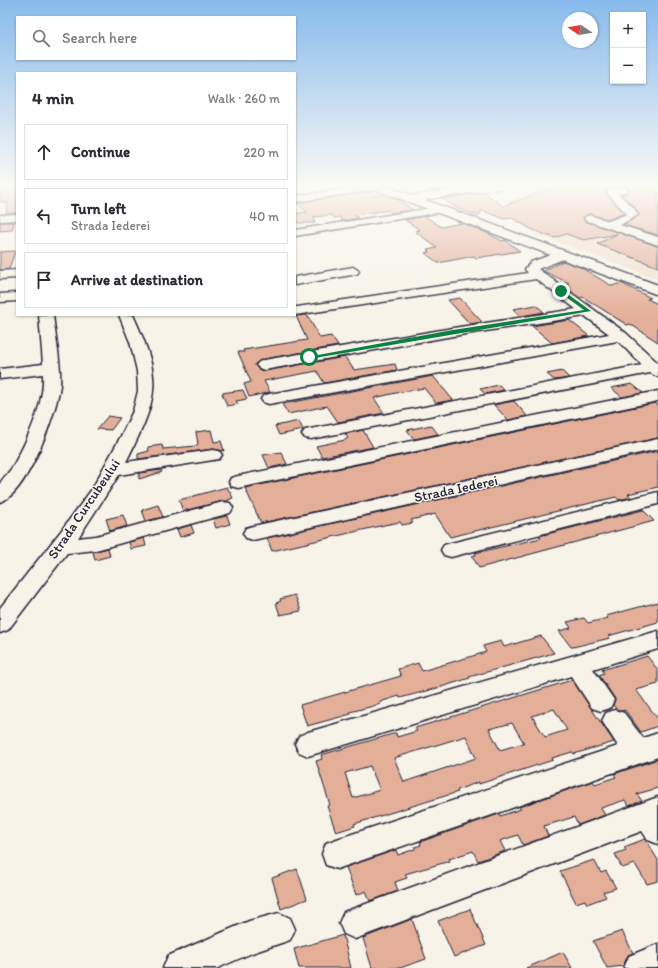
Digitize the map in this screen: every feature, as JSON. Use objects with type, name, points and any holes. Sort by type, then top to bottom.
[{"type":"highway","points":[[491,229],[658,290]]},
{"type":"highway","points":[[502,229],[658,286]]},
{"type":"street","points":[[296,232],[313,229]]},
{"type":"street","points":[[622,229],[658,241]]},
{"type":"street","points":[[562,255],[533,266],[531,269],[537,275],[622,336],[656,369]]},
{"type":"street","points":[[296,281],[354,271]]},
{"type":"street","points":[[0,275],[16,274]]},
{"type":"street","points":[[297,311],[537,275]]},
{"type":"street","points":[[0,284],[16,283]]},
{"type":"street","points":[[0,298],[16,297]]},
{"type":"street","points":[[264,365],[453,332],[589,311]]},
{"type":"street","points":[[0,496],[19,472],[33,446],[48,403],[52,384],[46,316]]},
{"type":"street","name":"Strada Curcubeului","points":[[0,624],[61,545],[113,470],[136,422],[144,401],[146,389],[141,356],[135,335],[126,316]]},
{"type":"street","points":[[269,398],[622,336]]},
{"type":"street","points":[[0,374],[51,368]]},
{"type":"street","points":[[311,434],[656,369]]},
{"type":"street","points":[[238,482],[658,396]]},
{"type":"street","name":"Strada Iederei","points":[[253,533],[658,444]]},
{"type":"street","points":[[113,470],[212,455]]},
{"type":"street","points":[[451,550],[658,498]]},
{"type":"street","points":[[61,545],[74,546],[96,543],[223,508]]},
{"type":"street","points":[[308,744],[658,640]]},
{"type":"street","points":[[336,854],[647,749],[608,711],[576,664]]},
{"type":"street","points":[[355,923],[655,819]]},
{"type":"street","points":[[180,968],[249,937],[280,929]]},
{"type":"street","points":[[641,968],[658,961]]},
{"type":"shaded area","points":[[538,229],[658,229],[658,279],[530,232]]},
{"type":"building","points":[[0,229],[12,229],[12,230],[0,231]]},
{"type":"building","points":[[419,229],[477,229],[502,241],[505,240],[520,251],[476,258],[474,256],[438,263],[425,253],[430,252],[427,250],[437,248],[415,231],[420,230]]},
{"type":"building","points":[[531,229],[609,229],[658,246],[658,267],[597,244],[617,234],[584,240],[566,234],[554,238]]},
{"type":"building","points":[[638,229],[658,229],[658,235]]},
{"type":"building","points":[[15,251],[9,269],[0,270],[0,252]]},
{"type":"building","points":[[563,261],[580,267],[612,286],[621,283],[651,298],[647,299],[658,304],[658,342],[630,324],[627,325],[583,297],[580,298],[562,285],[569,283],[543,271]]},
{"type":"building","points":[[460,298],[482,322],[470,324],[448,300]]},
{"type":"building","points":[[536,305],[544,312],[521,316],[513,309]]},
{"type":"building","points":[[307,315],[320,338],[331,336],[338,346],[264,359],[255,364],[258,369],[264,371],[345,357],[354,370],[395,364],[397,370],[324,383],[317,371],[264,381],[270,392],[249,397],[244,384],[251,382],[238,352],[307,340],[296,316]]},
{"type":"building","points":[[569,320],[589,336],[552,343],[532,326]]},
{"type":"building","points":[[562,371],[569,378],[554,380],[547,374]]},
{"type":"building","points":[[433,376],[453,400],[436,403],[424,388],[396,393],[374,398],[384,413],[338,422],[327,406],[288,414],[282,404]]},
{"type":"building","points":[[632,384],[643,393],[622,397],[611,388]]},
{"type":"building","points":[[499,385],[504,390],[485,394],[480,389]]},
{"type":"building","points":[[243,390],[247,399],[236,401],[238,404],[227,406],[222,393]]},
{"type":"building","points":[[514,401],[527,416],[508,420],[494,405]]},
{"type":"building","points":[[655,403],[658,405],[658,438],[261,523],[245,488]]},
{"type":"building","points":[[108,416],[120,418],[111,430],[97,429]]},
{"type":"building","points":[[299,421],[303,430],[279,435],[275,426]]},
{"type":"building","points":[[431,425],[438,434],[414,439],[407,430]]},
{"type":"building","points":[[211,430],[214,442],[221,441],[224,451],[213,449],[138,459],[138,454],[149,451],[148,447],[162,445],[163,449],[195,446],[198,444],[196,432]]},
{"type":"building","points":[[363,430],[373,447],[322,457],[316,446],[345,440],[348,438],[345,434]]},
{"type":"building","points":[[658,451],[658,487],[628,494],[631,497],[619,500],[616,497],[450,537],[435,514],[411,520],[413,523],[402,525],[400,522],[384,525],[272,551],[267,538]]},
{"type":"building","points":[[281,452],[287,464],[269,468],[263,455]]},
{"type":"building","points":[[161,470],[162,472],[139,479],[139,473]]},
{"type":"building","points":[[227,487],[233,498],[228,501],[183,511],[179,500]]},
{"type":"building","points":[[158,505],[163,517],[146,521],[142,510]]},
{"type":"building","points":[[643,510],[654,521],[479,568],[472,556],[476,555],[475,553],[541,538],[539,536]]},
{"type":"building","points":[[123,515],[127,526],[110,531],[106,519]]},
{"type":"building","points":[[227,516],[230,524],[216,528],[213,519]]},
{"type":"building","points":[[191,525],[194,533],[180,537],[177,529]]},
{"type":"building","points":[[144,538],[146,546],[131,549],[129,542]]},
{"type":"building","points":[[108,548],[110,556],[95,560],[93,552]]},
{"type":"building","points":[[295,595],[301,611],[280,615],[276,603],[281,601],[280,599]]},
{"type":"building","points":[[658,602],[658,622],[608,636],[610,638],[571,647],[559,631],[571,628],[567,622],[584,618],[588,623],[608,618],[606,616]]},
{"type":"building","points":[[541,636],[554,653],[469,677],[470,678],[441,687],[400,698],[399,696],[380,702],[381,704],[350,712],[351,714],[307,726],[300,705],[401,676],[398,669],[418,663],[422,671],[486,652],[483,646],[501,641],[504,647]]},
{"type":"building","points":[[647,656],[658,670],[658,684],[636,690],[658,719],[658,726],[641,732],[625,710],[622,711],[616,709],[613,705],[615,699],[599,675],[604,673],[602,670]]},
{"type":"building","points":[[572,680],[614,742],[574,754],[572,752],[552,758],[553,760],[479,784],[479,782],[457,790],[458,792],[354,824],[355,826],[336,832],[327,806],[330,805],[316,761],[322,759],[321,755],[396,733],[397,737],[417,731],[415,728]],"holes":[[[554,709],[567,730],[545,737],[532,716]],[[512,723],[524,743],[500,750],[489,729]],[[466,736],[476,758],[404,782],[394,758]],[[370,766],[380,790],[353,798],[345,773]]]},
{"type":"building","points":[[658,759],[658,788],[637,794],[642,801],[629,806],[625,800],[601,808],[605,815],[578,825],[574,817],[544,826],[548,836],[523,845],[518,835],[500,841],[505,851],[478,861],[473,851],[449,859],[450,861],[405,874],[407,878],[395,882],[398,891],[370,901],[366,891],[356,895],[346,867],[396,850],[398,855],[415,849],[415,847],[421,845],[420,842],[499,814],[500,816],[521,809],[519,807],[593,781],[595,784],[616,777],[614,774]]},
{"type":"building","points":[[645,839],[658,860],[658,881],[647,884],[635,864],[622,868],[615,854],[626,850],[624,847]]},
{"type":"building","points":[[594,860],[601,873],[606,871],[616,888],[603,892],[606,897],[587,904],[585,900],[576,903],[560,871]]},
{"type":"building","points":[[297,869],[307,899],[281,909],[272,878]]},
{"type":"building","points":[[470,909],[486,945],[454,957],[438,921]]},
{"type":"building","points":[[412,919],[426,959],[400,968],[372,968],[363,938]]},
{"type":"building","points":[[622,931],[633,953],[628,955],[623,966],[607,968],[593,941]]},
{"type":"building","points":[[343,935],[351,968],[299,968],[294,949]]},
{"type":"building","points":[[563,952],[572,968],[526,968]]},
{"type":"route","points":[[309,357],[453,332],[589,311],[561,291]]}]
